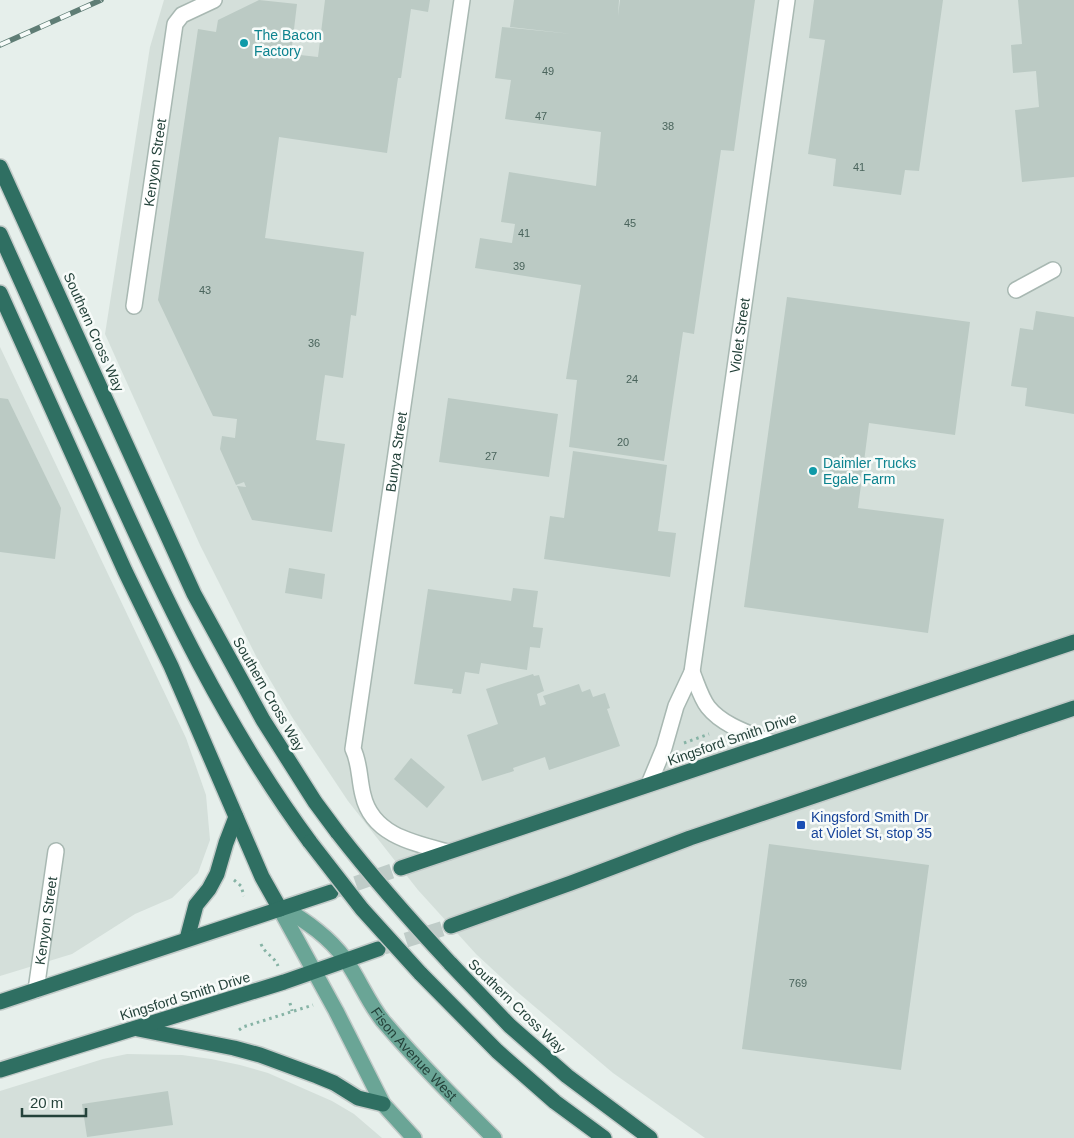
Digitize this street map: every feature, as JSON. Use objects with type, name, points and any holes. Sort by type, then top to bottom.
[{"type":"highway","name":"Southern Cross Way","points":[[0,168],[194,594],[232,667],[315,802],[399,908],[510,1026],[560,1069],[650,1138]]},
{"type":"highway","points":[[0,234],[171,612],[236,732],[275,793],[362,909],[420,973],[462,1017],[512,1064],[555,1102],[604,1138]]},
{"type":"highway","points":[[0,293],[125,571],[171,666],[262,877],[282,909]]},
{"type":"highway","name":"Kingsford Smith Drive","points":[[401,868],[1074,642]]},
{"type":"highway","points":[[451,926],[690,838],[1074,708]]},
{"type":"highway","points":[[187,939],[196,905],[218,874],[226,843],[236,816]]},
{"type":"highway","points":[[0,1002],[330,892]]},
{"type":"highway","name":"Kingsford Smith Drive","points":[[0,1070],[314,972],[378,949]]},
{"type":"highway","points":[[136,1028],[217,1044],[260,1055],[317,1076],[339,1086],[358,1098],[383,1104]]},
{"type":"main road","name":"Fison Avenue West","points":[[282,909],[319,932],[345,960],[367,997],[411,1054],[494,1138]]},
{"type":"main road","points":[[282,909],[372,1078],[383,1104],[414,1138]]},
{"type":"street","name":"Kenyon Street","points":[[134,306],[174,32],[178,20],[188,12],[214,0]]},
{"type":"street","name":"Bunya Street","points":[[448,852],[402,838],[378,824],[369,813],[364,800],[353,749],[462,0]]},
{"type":"street","name":"Violet Street","points":[[649,784],[664,748],[676,706],[692,672],[787,0]]},
{"type":"street","points":[[1016,290],[1053,270]]},
{"type":"street","points":[[692,672],[704,700],[716,715],[742,730],[772,743]]},
{"type":"street","name":"Kenyon Street","points":[[36,990],[56,851]]},
{"type":"path","points":[[680,744],[709,734]]},
{"type":"path","points":[[227,878],[241,886],[244,896]]},
{"type":"path","points":[[261,944],[265,953],[274,959],[278,966]]},
{"type":"path","points":[[290,1003],[292,1011]]},
{"type":"path","points":[[238,1033],[243,1027],[318,1003]]},
{"type":"shaded area","points":[[164,0],[1074,0],[1074,1138],[705,1138],[613,1073],[515,990],[476,954],[418,890],[348,801],[292,717],[257,658],[200,545],[105,334],[150,47]]},
{"type":"shaded area","points":[[0,347],[186,738],[206,795],[210,840],[198,873],[172,898],[135,914],[72,954],[0,976]]},
{"type":"shaded area","points":[[127,1054],[182,1055],[240,1065],[268,1073],[332,1101],[354,1114],[382,1138],[0,1138],[0,1091],[103,1059]]},
{"type":"building","points":[[259,0],[297,4],[291,54],[318,57],[325,0],[430,0],[428,12],[411,9],[387,153],[279,137],[265,238],[364,252],[356,316],[351,315],[343,378],[325,375],[316,440],[345,444],[332,532],[252,520],[237,486],[246,487],[244,482],[236,485],[220,449],[222,436],[235,438],[237,419],[213,416],[158,300],[198,29],[216,32],[218,20]]},
{"type":"building","points":[[514,0],[619,0],[618,16],[620,0],[755,0],[734,151],[721,150],[694,334],[683,332],[664,461],[569,447],[577,380],[566,379],[581,285],[475,268],[480,238],[512,243],[515,224],[501,222],[509,172],[596,186],[601,132],[505,119],[511,80],[495,78],[502,27],[572,34],[510,27]]},
{"type":"building","points":[[814,0],[943,0],[919,171],[905,170],[901,195],[833,186],[836,159],[808,154],[825,40],[809,38]]},
{"type":"building","points":[[1018,0],[1074,0],[1074,177],[1022,182],[1015,110],[1039,107],[1036,71],[1013,73],[1011,45],[1022,44]]},
{"type":"building","name":"Daimler Trucks Egale Farm","points":[[787,297],[970,322],[955,435],[869,423],[858,508],[944,519],[928,633],[744,607]]},
{"type":"building","points":[[1036,311],[1074,317],[1074,414],[1025,406],[1027,388],[1011,386],[1020,328],[1033,330]]},
{"type":"building","points":[[0,398],[8,399],[61,508],[55,559],[0,552]]},
{"type":"building","points":[[448,398],[558,414],[549,477],[439,462]]},
{"type":"building","points":[[573,451],[667,465],[658,531],[676,533],[670,577],[544,559],[550,516],[564,518]]},
{"type":"building","points":[[289,568],[325,574],[322,599],[285,593]]},
{"type":"building","points":[[513,588],[538,591],[533,627],[543,628],[540,648],[530,647],[527,670],[481,663],[479,674],[465,672],[461,694],[452,693],[453,689],[414,684],[428,589],[511,601]]},
{"type":"building","points":[[533,674],[534,676],[539,675],[544,691],[537,694],[540,706],[546,704],[543,696],[579,684],[582,692],[590,689],[593,697],[605,693],[610,708],[607,709],[620,746],[549,770],[545,757],[513,768],[514,771],[482,781],[467,735],[498,724],[486,689]]},
{"type":"building","points":[[411,758],[445,787],[427,808],[394,779]]},
{"type":"building","points":[[769,844],[929,865],[901,1070],[742,1049]]},
{"type":"building","points":[[168,1091],[173,1125],[87,1137],[82,1104]]},
{"type":"tunnel","points":[[334,891],[401,868]]},
{"type":"tunnel","points":[[384,947],[451,926]]},
{"type":"railway","points":[[0,45],[101,0]]},
{"type":"place","name":"The Bacon Factory","points":[[244,43]]},
{"type":"place","name":"Daimler Trucks Egale Farm","points":[[813,471]]},
{"type":"place","name":"Kingsford Smith Dr at Violet St, stop 35","points":[[801,825]]}]
